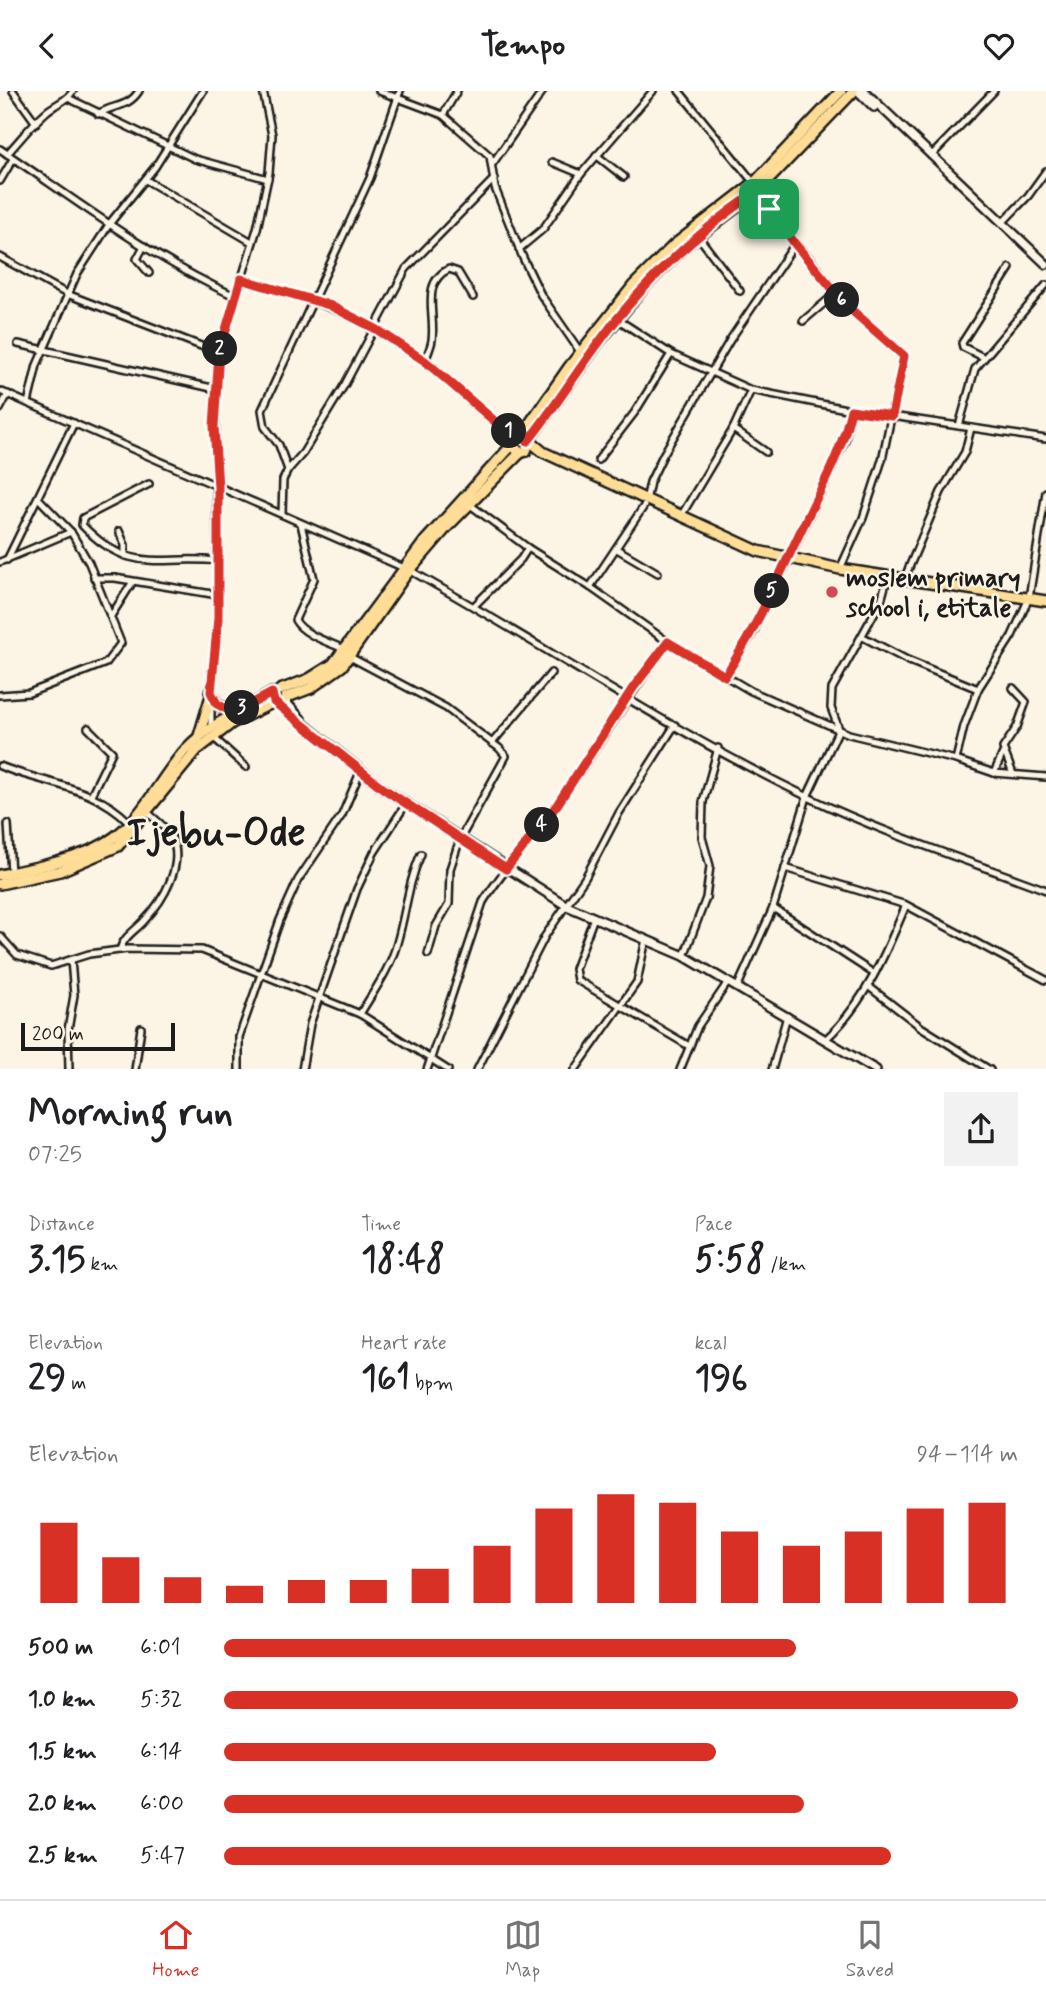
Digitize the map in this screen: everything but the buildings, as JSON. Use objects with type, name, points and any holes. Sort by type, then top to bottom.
[{"type":"main road","points":[[0,875],[94,849],[108,842],[129,822],[181,754],[198,739],[279,698],[348,653],[407,569],[521,443],[610,314],[661,258],[756,187],[841,91]]},
{"type":"main road","points":[[407,569],[469,504],[521,443],[617,319],[659,271],[756,187],[854,91]]},
{"type":"main road","points":[[521,443],[748,553],[905,577],[1028,600]]},
{"type":"main road","points":[[645,503],[681,516],[749,548],[788,560],[887,579],[1046,603]]},
{"type":"main road","points":[[210,696],[217,704],[234,713]]},
{"type":"main road","points":[[198,739],[210,696]]},
{"type":"main road","points":[[0,884],[60,871],[118,846],[148,813],[212,732],[234,713],[279,698]]},
{"type":"street","points":[[13,91],[36,123]]},
{"type":"street","points":[[7,154],[56,103],[68,98],[73,91]]},
{"type":"street","points":[[98,114],[107,108],[127,105],[139,91]]},
{"type":"street","points":[[28,403],[37,365],[67,294],[110,223],[146,180],[203,91]]},
{"type":"street","points":[[246,767],[212,732],[210,696],[217,638],[218,595],[218,487],[214,426],[219,353],[237,297],[250,241],[257,229],[273,148],[263,91]]},
{"type":"street","points":[[379,91],[399,94],[443,115],[483,149],[493,163],[494,179],[519,249],[541,295],[581,353]]},
{"type":"street","points":[[443,115],[457,91]]},
{"type":"street","points":[[493,163],[543,91]]},
{"type":"street","points":[[519,249],[543,229],[596,155],[653,91]]},
{"type":"street","points":[[679,91],[756,187],[795,244],[836,293],[859,318],[903,352],[882,460],[863,518],[840,569]]},
{"type":"street","points":[[854,91],[884,113]]},
{"type":"street","points":[[864,91],[884,113],[1046,264]]},
{"type":"street","points":[[931,156],[994,91]]},
{"type":"street","points":[[288,470],[279,445],[261,416],[370,178],[399,94]]},
{"type":"street","points":[[68,98],[215,166],[268,179]]},
{"type":"street","points":[[0,149],[144,246],[207,283],[237,297]]},
{"type":"street","points":[[596,155],[624,177]]},
{"type":"street","points":[[0,181],[13,159]]},
{"type":"street","points":[[552,162],[581,174]]},
{"type":"street","points":[[1002,223],[1028,196],[1046,171]]},
{"type":"street","points":[[282,514],[284,479],[288,470],[316,433],[376,329],[405,269],[494,179]]},
{"type":"street","points":[[146,180],[250,241]]},
{"type":"street","points":[[698,236],[740,291]]},
{"type":"street","points":[[590,587],[645,503],[655,471],[730,340],[795,244]]},
{"type":"street","points":[[144,246],[137,259],[149,274]]},
{"type":"street","points":[[0,257],[67,294],[219,353]]},
{"type":"street","points":[[983,357],[962,344],[1010,268]]},
{"type":"street","points":[[425,361],[432,342],[431,288],[435,279],[449,269],[458,272],[473,297]]},
{"type":"street","points":[[241,279],[303,300],[312,300],[376,329],[425,361],[521,443]]},
{"type":"street","points":[[959,426],[971,376],[983,357],[1046,285]]},
{"type":"street","points":[[803,321],[836,293]]},
{"type":"street","points":[[617,319],[671,354],[751,390],[851,410],[1046,439]]},
{"type":"street","points":[[18,344],[216,389]]},
{"type":"street","points":[[598,460],[635,412],[671,354]]},
{"type":"street","points":[[681,516],[733,429],[751,390]]},
{"type":"street","points":[[0,391],[407,569],[574,665],[626,700],[807,797],[924,847],[1046,890]]},
{"type":"street","points":[[0,409],[8,394]]},
{"type":"street","points":[[725,676],[754,631],[761,611],[845,440],[851,410]]},
{"type":"street","points":[[7,560],[74,423]]},
{"type":"street","points":[[905,577],[941,492],[965,452],[971,428]]},
{"type":"street","points":[[733,429],[766,451]]},
{"type":"street","points":[[149,484],[108,503],[80,522],[104,547],[125,556],[159,563],[218,561]]},
{"type":"street","points":[[956,759],[964,726],[978,689],[1012,636],[1028,600],[1046,492]]},
{"type":"street","points":[[0,695],[29,694],[106,663],[121,643],[71,532],[39,499]]},
{"type":"street","points":[[469,504],[528,548],[590,587],[668,642],[751,691],[839,729],[956,759],[994,773],[1046,777]]},
{"type":"street","points":[[301,524],[314,579],[295,620],[304,629],[446,708],[506,756],[460,839],[450,869],[449,905],[436,926],[428,954]]},
{"type":"street","points":[[119,531],[125,544],[125,556]]},
{"type":"street","points":[[0,562],[71,532]]},
{"type":"street","points":[[474,606],[509,573],[528,548]]},
{"type":"street","points":[[617,549],[658,573]]},
{"type":"street","points":[[94,578],[115,578],[132,583],[218,595]]},
{"type":"street","points":[[737,988],[773,908],[807,797],[839,729],[831,708],[832,689],[881,601],[887,579]]},
{"type":"street","points":[[111,617],[132,583]]},
{"type":"street","points":[[863,637],[907,660],[978,689]]},
{"type":"street","points":[[427,1069],[478,913],[497,878],[557,805],[668,642]]},
{"type":"street","points":[[492,743],[551,673]]},
{"type":"street","points":[[994,773],[1026,702],[1013,688]]},
{"type":"street","points":[[279,698],[303,722],[406,804],[506,869],[593,920],[684,956],[876,1069]]},
{"type":"street","points":[[477,1069],[524,973],[555,919],[567,906],[619,813],[675,725]]},
{"type":"street","points":[[88,728],[112,752],[91,795]]},
{"type":"street","points":[[684,956],[706,898],[710,866],[702,837],[703,802],[718,748]]},
{"type":"street","points":[[1003,753],[1013,773]]},
{"type":"street","points":[[0,765],[34,780],[58,783],[91,795],[112,806],[129,822]]},
{"type":"street","points":[[239,1069],[239,1037],[289,896],[342,815],[361,770]]},
{"type":"street","points":[[302,1069],[318,1000],[367,868],[406,804]]},
{"type":"street","points":[[120,950],[125,939],[160,901],[177,860],[172,837],[148,813]]},
{"type":"street","points":[[8,824],[11,873]]},
{"type":"street","points":[[360,1014],[391,960],[407,890],[421,854]]},
{"type":"street","points":[[785,868],[906,905],[1046,980]]},
{"type":"street","points":[[826,1039],[846,1020],[868,986],[906,905]]},
{"type":"street","points":[[773,908],[873,973]]},
{"type":"street","points":[[593,920],[574,975],[577,980],[688,1046]]},
{"type":"street","points":[[0,936],[17,955],[51,966],[120,950],[202,950],[318,1000],[360,1014],[449,1069]]},
{"type":"street","points":[[575,1069],[637,982],[646,939]]},
{"type":"street","points":[[69,1069],[68,1030],[74,995],[71,960]]},
{"type":"street","points":[[680,1069],[698,1025],[728,982]]},
{"type":"street","points":[[868,986],[921,1027],[990,1069]]},
{"type":"street","points":[[772,1069],[787,1016]]},
{"type":"street","points":[[135,1069],[141,1028]]},
{"type":"place","name":"moslem primary school i, etitale","points":[[832,592]]},
{"type":"district","name":"Ijebu-Ode","points":[[216,831]]},
{"type":"route","points":[[758,191],[769,209],[848,307],[903,352],[904,356],[892,416],[851,410],[845,440],[778,582],[761,611],[754,631],[725,676],[668,642],[633,688],[557,805],[522,853],[506,869],[384,789],[303,722],[274,702],[272,693],[234,713],[215,702],[211,692],[218,618],[215,399],[219,353],[241,279],[303,300],[329,305],[376,329],[425,361],[499,425],[524,436],[528,441],[598,343],[659,271],[683,248],[758,191]]}]
